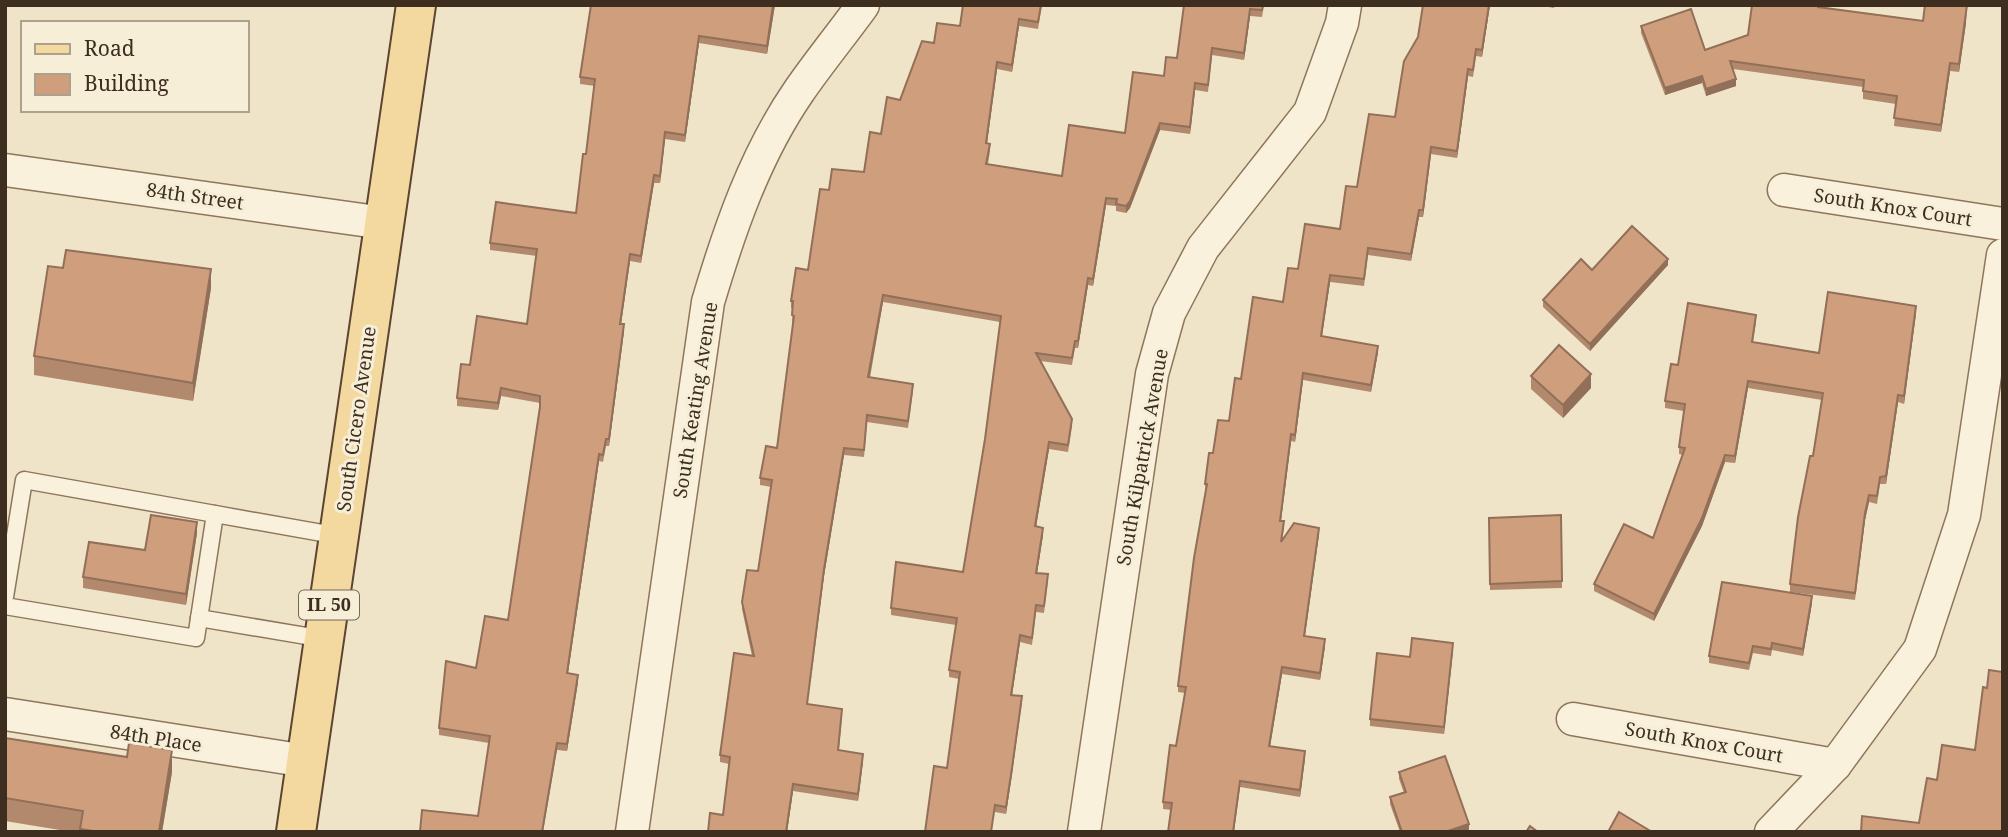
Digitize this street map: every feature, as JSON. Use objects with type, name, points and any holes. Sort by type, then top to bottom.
[{"type":"main road","name":"South Cicero Avenue","points":[[296,832],[416,5]]},
{"type":"street","name":"South Keating Avenue","points":[[632,832],[708,302],[731,226],[763,153],[799,92],[863,5]]},
{"type":"street","name":"South Kilpatrick Avenue","points":[[1084,832],[1152,374],[1169,313],[1203,248],[1310,112],[1342,23],[1345,5]]},
{"type":"street","name":"84th Street","points":[[5,170],[384,223]]},
{"type":"street","name":"South Knox Court","points":[[1784,190],[2003,224]]},
{"type":"street","points":[[1771,832],[1835,765],[1920,649],[1964,515],[2003,255]]},
{"type":"street","name":"84th Place","points":[[5,714],[306,761]]},
{"type":"street","name":"South Knox Court","points":[[1573,719],[1835,765]]},
{"type":"lane","points":[[5,597],[24,480],[339,536]]},
{"type":"lane","points":[[5,606],[196,638],[215,514]]},
{"type":"lane","points":[[199,618],[324,639]]},
{"type":"building","points":[[591,5],[773,5],[767,46],[699,36],[685,135],[665,132],[660,176],[654,175],[641,256],[630,254],[609,439],[606,439],[603,455],[599,454],[567,673],[578,675],[567,744],[557,743],[542,832],[420,832],[422,810],[478,816],[490,736],[439,728],[446,661],[476,668],[485,616],[508,620],[540,407],[540,396],[501,388],[498,403],[457,398],[461,364],[470,365],[477,316],[527,324],[537,249],[490,243],[496,202],[576,213],[595,79],[580,77]]},
{"type":"building","points":[[963,5],[1041,5],[1038,22],[1019,19],[1012,65],[997,62],[986,143],[990,144],[986,164],[1062,176],[1069,125],[1125,133],[1133,72],[1164,76],[1166,57],[1177,58],[1184,5],[1263,5],[1262,10],[1250,9],[1244,53],[1212,48],[1208,85],[1195,83],[1190,127],[1160,123],[1126,206],[1116,204],[1117,199],[1106,198],[1093,279],[1088,278],[1078,341],[1075,341],[1072,358],[1036,353],[1072,419],[1068,445],[1049,442],[1035,526],[1043,528],[1036,573],[1048,574],[1044,606],[1036,605],[1032,638],[1020,635],[1011,695],[1022,696],[1012,768],[1006,807],[995,805],[991,832],[925,832],[934,766],[947,768],[960,672],[949,670],[957,618],[891,608],[896,562],[963,572],[985,439],[1001,316],[883,295],[868,377],[913,384],[908,421],[867,415],[864,450],[844,448],[824,569],[807,704],[842,709],[838,750],[863,754],[858,794],[793,784],[786,832],[708,832],[710,813],[723,815],[730,757],[720,755],[734,653],[754,656],[742,602],[747,570],[758,571],[772,480],[760,478],[766,446],[777,448],[794,316],[791,301],[796,268],[808,270],[820,189],[829,190],[832,169],[864,172],[870,132],[881,134],[887,97],[900,100],[922,41],[934,43],[937,23],[960,26]]},
{"type":"building","points":[[1423,5],[1489,5],[1482,50],[1476,49],[1473,70],[1468,69],[1457,151],[1431,147],[1423,210],[1419,210],[1411,254],[1368,248],[1364,279],[1330,275],[1321,336],[1378,346],[1371,385],[1303,373],[1295,435],[1291,434],[1280,521],[1284,521],[1281,542],[1294,523],[1319,528],[1304,636],[1325,639],[1320,673],[1282,667],[1269,746],[1305,751],[1300,790],[1240,781],[1233,832],[1168,832],[1172,803],[1163,802],[1170,745],[1176,746],[1186,687],[1178,686],[1194,558],[1207,484],[1209,453],[1213,453],[1218,420],[1229,421],[1235,378],[1241,379],[1253,297],[1283,302],[1288,268],[1298,269],[1305,224],[1340,229],[1346,186],[1357,187],[1369,114],[1395,117],[1404,61],[1418,37]]},
{"type":"building","points":[[1752,5],[1818,5],[1923,21],[1925,5],[1967,5],[1959,64],[1950,63],[1941,125],[1894,118],[1897,96],[1863,91],[1864,80],[1730,61],[1736,79],[1706,89],[1702,76],[1665,88],[1641,26],[1691,9],[1705,50],[1748,35]]},
{"type":"building","points":[[1632,226],[1668,259],[1590,344],[1543,300],[1581,259],[1592,270]]},
{"type":"building","points":[[66,250],[211,269],[193,383],[34,356],[48,266],[63,268]]},
{"type":"building","points":[[1828,292],[1916,306],[1904,396],[1898,395],[1886,476],[1880,477],[1877,496],[1869,495],[1855,593],[1790,584],[1798,517],[1810,456],[1813,456],[1823,393],[1748,381],[1735,456],[1725,455],[1702,518],[1654,614],[1594,584],[1624,524],[1653,538],[1685,448],[1679,447],[1685,404],[1665,401],[1671,364],[1678,365],[1688,303],[1756,315],[1752,342],[1819,353]]},
{"type":"building","points":[[1559,345],[1591,374],[1563,405],[1531,376]]},
{"type":"building","points":[[151,515],[197,522],[186,594],[83,577],[89,542],[145,550]]},
{"type":"building","points":[[1561,515],[1562,581],[1490,584],[1489,518]]},
{"type":"building","points":[[1722,582],[1812,596],[1803,649],[1772,643],[1771,649],[1753,646],[1749,663],[1709,656]]},
{"type":"building","points":[[1412,638],[1453,643],[1444,727],[1370,719],[1377,653],[1410,657]]},
{"type":"building","points":[[1989,670],[2003,672],[2003,832],[1861,832],[1862,816],[1919,823],[1927,778],[1937,780],[1942,745],[1975,750],[1983,687],[1987,688]]},
{"type":"building","points":[[5,738],[127,757],[129,743],[172,750],[159,832],[100,832],[80,829],[83,811],[5,798]]},
{"type":"building","points":[[1445,756],[1469,824],[1445,832],[1402,832],[1390,797],[1406,792],[1399,772]]},
{"type":"building","points":[[1619,812],[1652,832],[1608,832]]},
{"type":"building","points":[[1530,826],[1538,832],[1526,832]]}]
